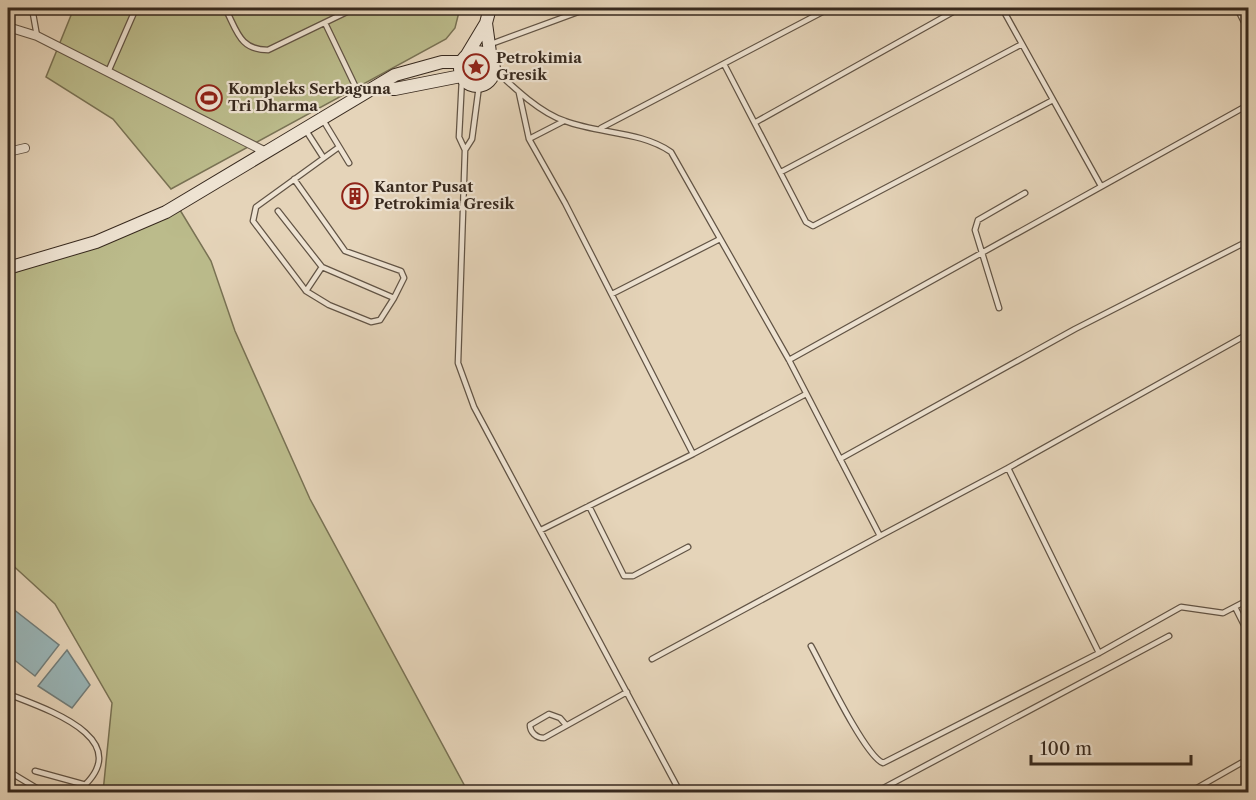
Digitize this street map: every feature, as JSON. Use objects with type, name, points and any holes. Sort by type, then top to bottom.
[{"type":"main road","points":[[486,23],[493,64],[491,79],[479,86],[470,84],[462,77],[462,60],[486,23],[490,8]]},
{"type":"main road","points":[[8,268],[96,242],[166,212],[395,75],[442,62],[462,60],[478,52],[493,64]]},
{"type":"main road","points":[[366,92],[462,77]]},
{"type":"street","points":[[8,27],[37,36],[266,152]]},
{"type":"street","points":[[8,152],[25,148]]},
{"type":"lane","points":[[32,8],[37,36]]},
{"type":"lane","points":[[108,72],[136,8]]},
{"type":"lane","points":[[225,8],[243,44],[259,50],[275,48],[355,8]]},
{"type":"lane","points":[[489,45],[590,8]]},
{"type":"lane","points":[[601,128],[830,8]]},
{"type":"lane","points":[[756,122],[960,8]]},
{"type":"lane","points":[[1002,8],[1101,186]]},
{"type":"lane","points":[[1237,8],[1248,30]]},
{"type":"lane","points":[[325,23],[366,92]]},
{"type":"lane","points":[[781,172],[1022,44]]},
{"type":"lane","points":[[724,63],[806,222],[817,226],[1053,100]]},
{"type":"lane","points":[[493,64],[519,93],[564,121],[601,128],[658,145],[671,152],[789,360],[880,536]]},
{"type":"lane","points":[[462,77],[459,137],[465,150],[458,363],[474,407],[680,792]]},
{"type":"lane","points":[[465,150],[472,139],[479,86]]},
{"type":"lane","points":[[519,93],[529,139],[612,294],[693,454]]},
{"type":"lane","points":[[789,360],[1248,105]]},
{"type":"lane","points":[[323,120],[349,163]]},
{"type":"lane","points":[[529,139],[564,121]]},
{"type":"lane","points":[[305,129],[323,157]]},
{"type":"lane","points":[[294,178],[345,251],[401,271],[404,278],[384,316],[371,322],[329,305],[306,291],[253,221],[256,207],[294,178],[323,157],[339,147]]},
{"type":"lane","points":[[999,308],[984,253],[975,230],[978,220],[1024,193]]},
{"type":"lane","points":[[278,211],[322,267],[394,298]]},
{"type":"lane","points":[[612,294],[720,239]]},
{"type":"lane","points":[[840,459],[1075,329],[1248,241]]},
{"type":"lane","points":[[306,291],[322,267]]},
{"type":"lane","points":[[652,659],[1008,468],[1248,334]]},
{"type":"lane","points":[[541,530],[806,394]]},
{"type":"lane","points":[[1008,468],[1099,653]]},
{"type":"lane","points":[[589,506],[621,572],[627,577],[688,547]]},
{"type":"lane","points":[[811,646],[860,736],[873,756],[883,763],[1099,653],[1181,607],[1215,614],[1224,613],[1248,600]]},
{"type":"lane","points":[[1235,607],[1248,633]]},
{"type":"lane","points":[[876,792],[1169,636]]},
{"type":"lane","points":[[566,725],[560,718],[549,714],[530,725],[530,728],[533,734],[542,738],[627,692]]},
{"type":"lane","points":[[8,694],[66,717],[89,736],[98,749],[99,759],[86,785],[77,792]]},
{"type":"lane","points":[[1190,792],[1248,759]]},
{"type":"lane","points":[[8,771],[43,792]]},
{"type":"lane","points":[[35,771],[86,785]]},
{"type":"green space","name":"Kompleks Serbaguna Tri Dharma","points":[[74,8],[460,8],[455,28],[446,39],[171,189],[113,119],[46,77]]},
{"type":"green space","points":[[180,210],[211,261],[235,331],[310,499],[468,792],[103,792],[112,703],[55,604],[8,561],[8,275]]},
{"type":"water","points":[[8,605],[59,645],[35,676],[8,655]]},
{"type":"water","points":[[67,650],[90,685],[72,708],[38,686]]},
{"type":"place","name":"Petrokimia Gresik","points":[[476,67]]},
{"type":"place","name":"Kompleks Serbaguna Tri Dharma","points":[[209,98]]},
{"type":"place","name":"Kantor Pusat Petrokimia Gresik","points":[[355,196]]}]
